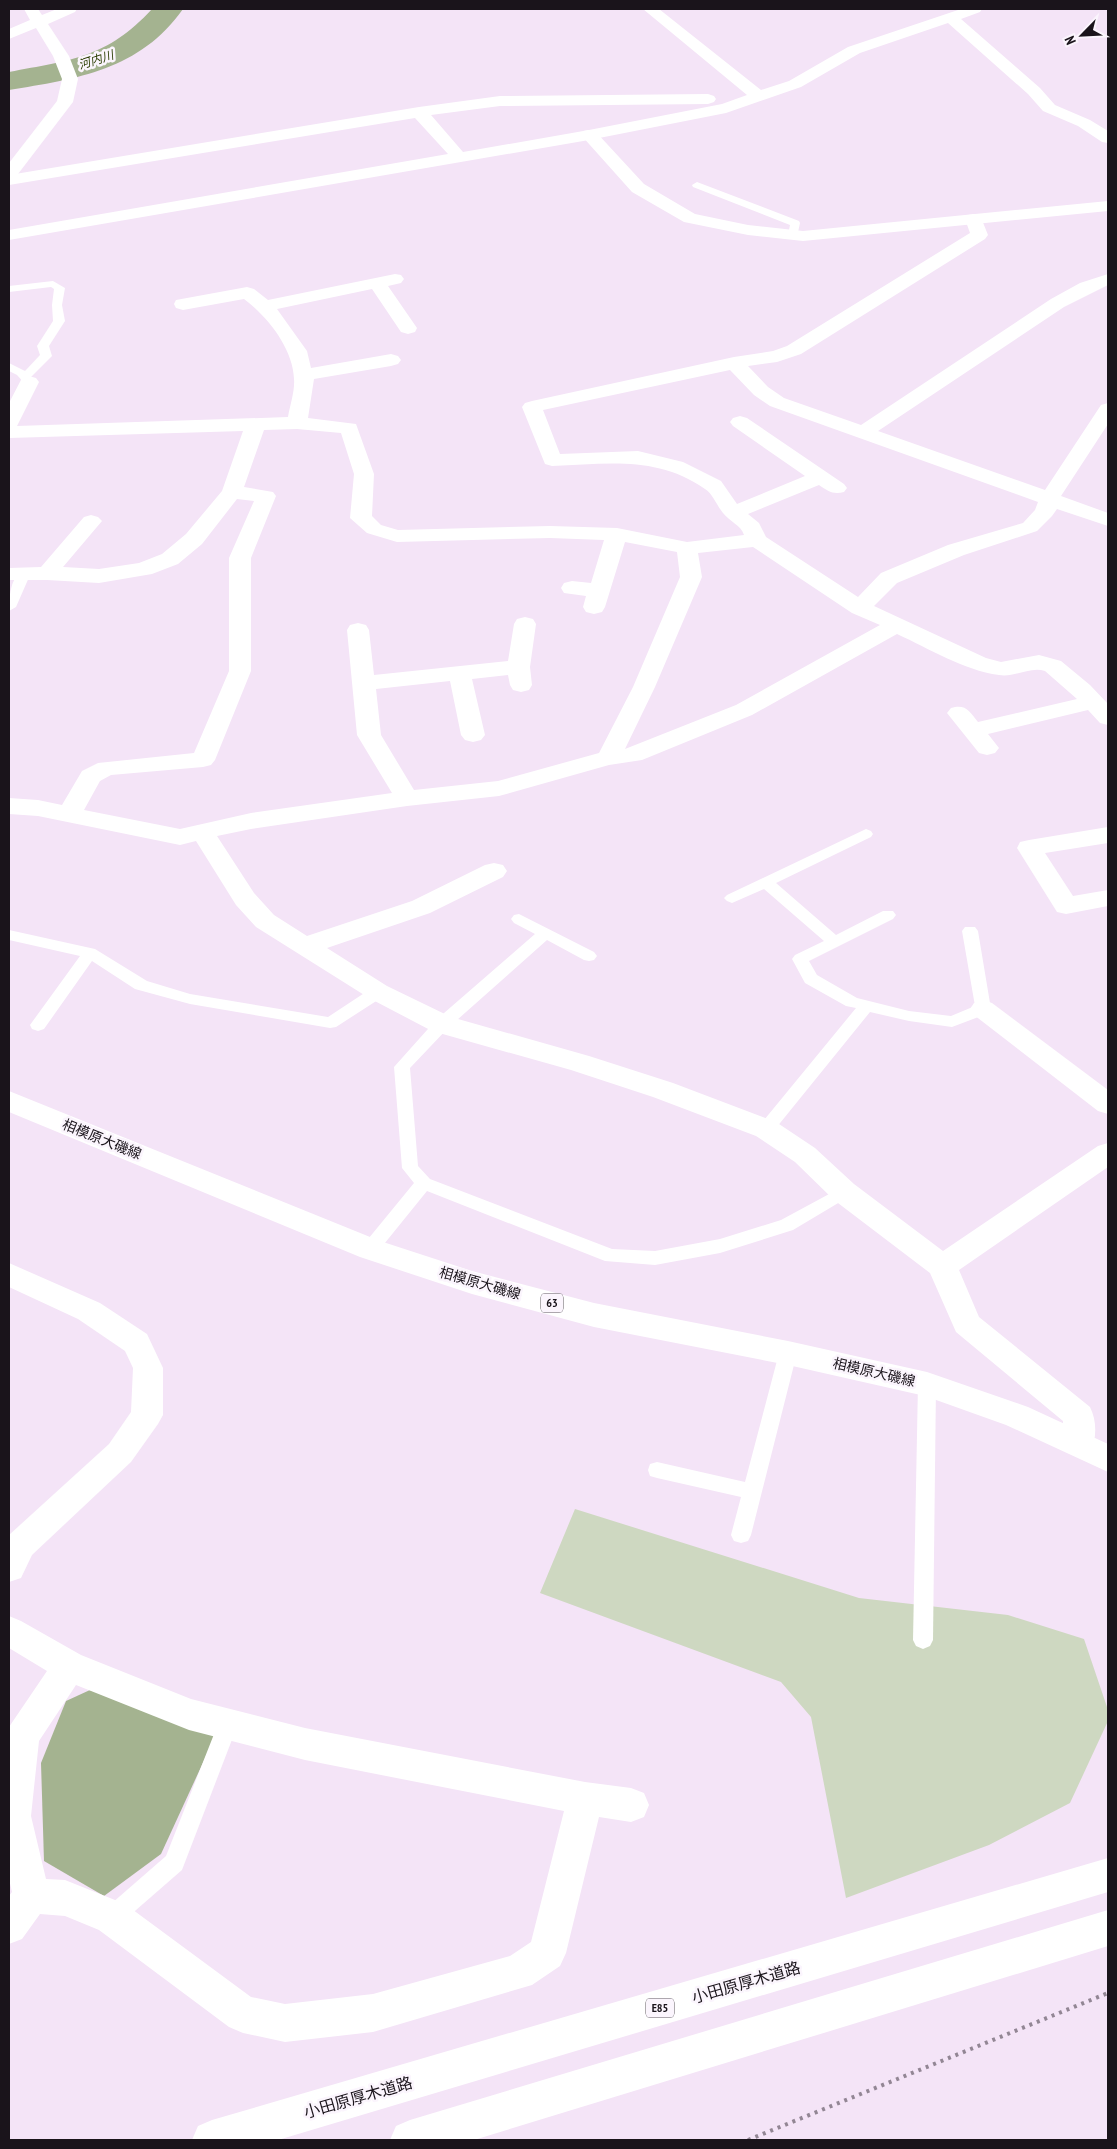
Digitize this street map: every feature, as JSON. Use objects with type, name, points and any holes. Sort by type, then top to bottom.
[{"type":"main road","points":[[9,34],[35,15],[70,9]]},
{"type":"main road","points":[[650,9],[760,97]]},
{"type":"main road","points":[[9,235],[589,134],[726,108],[795,84],[854,50],[887,37],[951,18],[970,9]]},
{"type":"main road","points":[[9,174],[65,102],[70,79],[66,68],[35,15]]},
{"type":"main road","points":[[951,18],[1034,91],[1048,108],[1062,116],[1084,123],[1108,138]]},
{"type":"main road","points":[[9,180],[419,112],[500,101],[733,99],[760,97]]},
{"type":"main road","points":[[419,112],[459,157]]},
{"type":"main road","points":[[589,134],[638,188],[690,218],[748,230],[803,236],[1108,206]]},
{"type":"main road","points":[[974,219],[979,235],[794,350],[777,356],[734,363],[532,407],[552,460],[638,457],[676,466],[714,485],[732,511],[752,527],[757,540],[860,608],[895,626],[978,663],[1001,669],[1039,662],[1054,666],[1094,703]]},
{"type":"main road","points":[[266,306],[395,279]]},
{"type":"main road","points":[[864,432],[1052,305],[1083,288],[1108,279]]},
{"type":"main road","points":[[377,283],[408,328]]},
{"type":"main road","points":[[183,304],[247,293],[266,306],[297,351],[303,375],[297,422]]},
{"type":"main road","points":[[303,375],[392,360]]},
{"type":"main road","points":[[734,363],[761,391],[777,402],[1108,520]]},
{"type":"main road","points":[[9,423],[27,379]]},
{"type":"main road","points":[[860,608],[889,578],[956,550],[1030,527],[1045,512],[1050,498],[1108,409]]},
{"type":"main road","points":[[9,432],[297,422],[349,428],[364,474],[361,518],[374,529],[398,536],[550,532],[617,534],[687,548],[757,540]]},
{"type":"main road","points":[[732,511],[828,483],[740,422]]},
{"type":"main road","points":[[16,575],[47,573],[99,576],[144,569],[170,559],[194,538],[232,492],[256,424]]},
{"type":"main road","points":[[70,814],[90,776],[106,768],[203,760],[240,671],[240,558],[266,496],[232,492]]},
{"type":"main road","points":[[47,573],[90,521]]},
{"type":"main road","points":[[572,588],[597,599],[617,534]]},
{"type":"main road","points":[[608,758],[644,687],[691,577],[687,548]]},
{"type":"main road","points":[[363,683],[459,672],[520,676],[525,624]]},
{"type":"main road","points":[[9,806],[38,808],[180,837],[251,821],[407,798],[499,788],[608,758],[634,755],[744,710],[895,626]]},
{"type":"main road","points":[[358,630],[369,735],[407,798]]},
{"type":"main road","points":[[459,672],[473,735]]},
{"type":"main road","points":[[987,748],[966,722],[1094,703],[1108,684]]},
{"type":"main road","points":[[202,832],[245,899],[265,922],[378,992],[442,1024],[663,1090],[766,1129],[805,1155],[844,1192],[942,1266],[967,1324],[1079,1416],[1079,1442]]},
{"type":"main road","points":[[1108,835],[1029,848],[1066,906],[1108,898]]},
{"type":"main road","points":[[304,946],[421,907],[494,871]]},
{"type":"main road","points":[[983,1009],[1108,1104]]},
{"type":"main road","name":"相模原大磯線","points":[[9,1101],[370,1249],[472,1282],[594,1315],[788,1353],[927,1384],[1018,1416],[1079,1442],[1108,1459]]},
{"type":"main road","points":[[942,1266],[1108,1153]]},
{"type":"main road","points":[[9,1274],[97,1316],[136,1343],[148,1368],[147,1415],[120,1453],[20,1545],[9,1568]]},
{"type":"main road","points":[[9,1631],[69,1666],[189,1714],[304,1744],[585,1799],[632,1805]]},
{"type":"main road","points":[[9,1926],[31,1896],[13,1816],[22,1737],[69,1666]]},
{"type":"main road","points":[[31,1896],[65,1898],[112,1917],[243,2014],[285,2023],[373,2013],[519,1972],[547,1953],[585,1799]]},
{"type":"main road","name":"小田原厚木道路","points":[[212,2140],[1108,1875]]},
{"type":"main road","points":[[410,2140],[1108,1928]]},
{"type":"lane","points":[[697,185],[795,223],[793,235]]},
{"type":"lane","points":[[9,288],[53,284],[60,288],[57,305],[59,320],[43,346],[46,356],[27,379],[9,366]]},
{"type":"lane","points":[[9,607],[16,575]]},
{"type":"lane","points":[[732,898],[866,834]]},
{"type":"lane","points":[[766,882],[834,941]]},
{"type":"lane","points":[[888,915],[800,959],[811,979],[852,1002],[909,1016],[952,1022],[983,1009],[970,931]]},
{"type":"lane","points":[[519,918],[589,956]]},
{"type":"lane","points":[[546,933],[442,1024],[402,1068],[410,1168],[424,1184],[611,1256],[655,1258],[720,1246],[787,1225],[844,1192]]},
{"type":"lane","points":[[9,935],[90,952],[141,985],[190,999],[330,1024],[378,992]]},
{"type":"lane","points":[[38,1024],[90,952]]},
{"type":"lane","points":[[766,1129],[867,1005]]},
{"type":"lane","points":[[370,1249],[424,1184]]},
{"type":"lane","points":[[740,1535],[788,1353]]},
{"type":"lane","points":[[923,1640],[927,1384]]},
{"type":"lane","points":[[657,1470],[752,1492]]},
{"type":"lane","points":[[112,1917],[174,1863],[228,1724]]},
{"type":"path","points":[[748,2140],[1108,1993]]},
{"type":"shaded area","points":[[575,1509],[859,1598],[1008,1615],[1084,1639],[1108,1710],[1108,1721],[1070,1803],[989,1845],[846,1898],[811,1717],[781,1682],[540,1593]]},
{"type":"shaded area","points":[[90,1690],[218,1730],[161,1854],[104,1896],[44,1861],[41,1763],[66,1701]]},
{"type":"waterway","name":"河内川","points":[[9,81],[79,67],[105,59],[125,49],[139,39],[168,9]]}]
